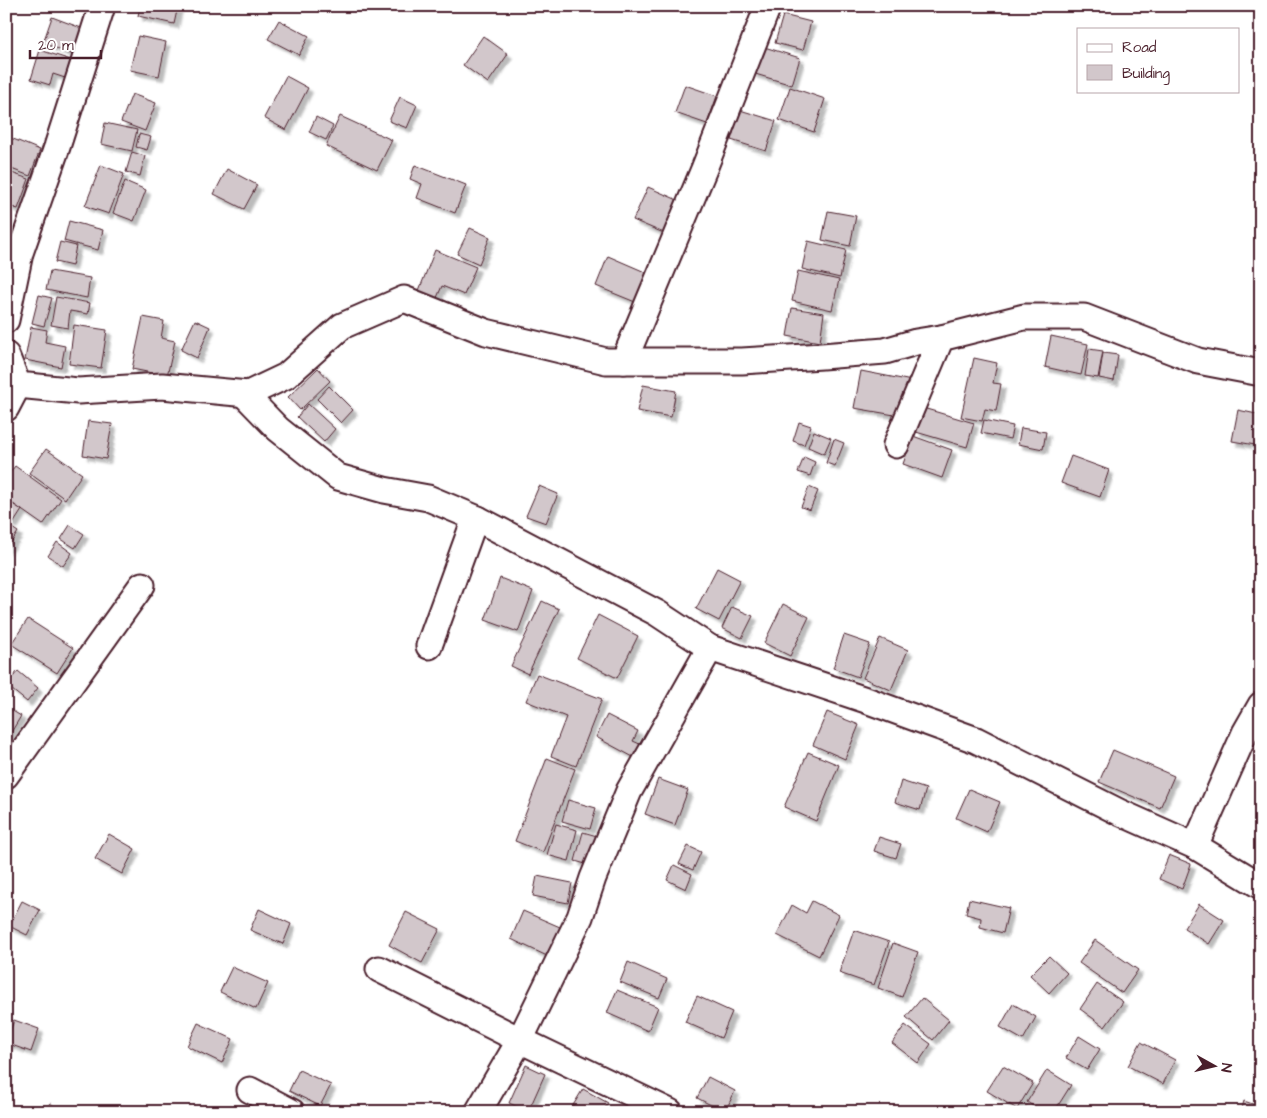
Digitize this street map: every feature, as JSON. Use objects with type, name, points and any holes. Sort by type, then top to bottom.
[{"type":"street","points":[[6,320],[20,253],[57,148],[102,6]]},
{"type":"street","points":[[624,361],[704,169],[768,6]]},
{"type":"street","points":[[18,385],[78,391],[162,386],[248,394],[286,376],[342,326],[404,299],[486,332],[606,361],[742,361],[885,351],[1024,317],[1084,317],[1198,361],[1261,373]]},
{"type":"street","points":[[896,445],[941,338]]},
{"type":"street","points":[[6,355],[18,385],[6,408]]},
{"type":"street","points":[[244,394],[278,429],[338,477],[384,490],[428,498],[478,519],[657,613],[710,648],[866,700],[976,740],[1120,812],[1195,846],[1261,886]]},
{"type":"street","points":[[429,646],[472,527],[478,519]]},
{"type":"street","points":[[6,775],[142,585]]},
{"type":"street","points":[[478,1112],[520,1040],[580,917],[596,870],[629,790],[710,648]]},
{"type":"street","points":[[1195,846],[1245,733],[1261,705]]},
{"type":"street","points":[[379,969],[520,1040],[670,1112]]},
{"type":"street","points":[[250,1090],[292,1112]]},
{"type":"building","points":[[140,6],[178,6],[174,24],[138,16]]},
{"type":"building","points":[[783,15],[811,22],[803,50],[775,43]]},
{"type":"building","points":[[52,17],[84,29],[74,55],[43,43]]},
{"type":"building","points":[[279,20],[309,36],[299,55],[268,39]]},
{"type":"building","points":[[138,36],[166,42],[159,76],[130,70]]},
{"type":"building","points":[[483,36],[508,54],[488,83],[463,65]]},
{"type":"building","points":[[761,46],[800,58],[792,85],[752,73]]},
{"type":"building","points":[[40,50],[74,61],[68,79],[53,74],[50,85],[31,79]]},
{"type":"building","points":[[286,76],[308,88],[286,130],[264,118]]},
{"type":"building","points":[[685,85],[717,96],[707,124],[675,113]]},
{"type":"building","points":[[790,87],[825,99],[814,132],[779,120]]},
{"type":"building","points":[[132,94],[156,103],[145,131],[121,122]]},
{"type":"building","points":[[400,97],[417,105],[407,128],[389,121]]},
{"type":"building","points":[[740,110],[776,121],[766,151],[731,140]]},
{"type":"building","points":[[340,116],[392,140],[377,170],[326,146]]},
{"type":"building","points":[[316,117],[333,126],[326,140],[309,132]]},
{"type":"building","points":[[105,123],[137,130],[132,151],[101,144]]},
{"type":"building","points":[[139,134],[151,137],[147,150],[136,147]]},
{"type":"building","points":[[6,136],[40,150],[30,176],[6,167]]},
{"type":"building","points":[[132,152],[145,156],[140,176],[126,172]]},
{"type":"building","points":[[101,165],[124,174],[109,214],[85,206]]},
{"type":"building","points":[[415,165],[466,185],[455,213],[417,198],[422,184],[410,179]]},
{"type":"building","points":[[227,169],[257,185],[244,209],[214,194]]},
{"type":"building","points":[[6,171],[29,179],[18,209],[6,205]]},
{"type":"building","points":[[125,181],[146,190],[134,221],[113,213]]},
{"type":"building","points":[[648,187],[680,201],[666,234],[633,220]]},
{"type":"building","points":[[828,211],[856,216],[850,246],[822,240]]},
{"type":"building","points":[[69,221],[103,230],[98,250],[64,241]]},
{"type":"building","points":[[470,228],[490,237],[479,264],[457,254]]},
{"type":"building","points":[[808,241],[846,250],[840,278],[802,269]]},
{"type":"building","points":[[60,242],[76,246],[72,266],[55,262]]},
{"type":"building","points":[[435,250],[476,267],[464,295],[442,286],[436,300],[418,293]]},
{"type":"building","points":[[608,256],[652,275],[640,304],[596,286]]},
{"type":"building","points":[[50,271],[90,278],[87,298],[46,290]]},
{"type":"building","points":[[798,271],[839,280],[832,310],[792,301]]},
{"type":"building","points":[[39,295],[52,298],[44,326],[32,323]]},
{"type":"building","points":[[56,297],[90,303],[88,314],[70,311],[68,328],[51,325]]},
{"type":"building","points":[[792,308],[824,313],[820,342],[787,336]]},
{"type":"building","points":[[143,317],[164,321],[161,338],[175,341],[167,376],[132,369]]},
{"type":"building","points":[[195,320],[210,327],[197,358],[181,350]]},
{"type":"building","points":[[74,325],[107,330],[101,368],[69,364]]},
{"type":"building","points":[[31,327],[47,330],[45,342],[65,346],[61,367],[25,360]]},
{"type":"building","points":[[1051,336],[1088,344],[1081,375],[1045,367]]},
{"type":"building","points":[[1089,349],[1103,351],[1098,378],[1085,376]]},
{"type":"building","points":[[1103,353],[1118,355],[1114,381],[1099,378]]},
{"type":"building","points":[[974,358],[997,363],[993,383],[1001,384],[996,411],[985,409],[982,421],[961,417]]},
{"type":"building","points":[[318,368],[330,381],[300,410],[288,397]]},
{"type":"building","points":[[861,371],[912,381],[906,417],[854,408]]},
{"type":"building","points":[[643,385],[676,391],[671,417],[637,411]]},
{"type":"building","points":[[329,386],[353,410],[341,423],[317,399]]},
{"type":"building","points":[[308,404],[335,429],[324,442],[297,417]]},
{"type":"building","points":[[923,408],[974,423],[967,447],[916,432]]},
{"type":"building","points":[[1238,410],[1261,415],[1261,446],[1232,441]]},
{"type":"building","points":[[984,420],[1013,426],[1010,439],[981,433]]},
{"type":"building","points":[[88,421],[112,424],[106,459],[83,455]]},
{"type":"building","points":[[799,422],[811,426],[804,445],[793,441]]},
{"type":"building","points":[[1021,428],[1046,432],[1043,449],[1018,444]]},
{"type":"building","points":[[814,431],[831,438],[824,454],[808,447]]},
{"type":"building","points":[[913,436],[952,450],[942,478],[903,464]]},
{"type":"building","points":[[834,439],[844,443],[835,466],[826,463]]},
{"type":"building","points":[[46,449],[82,474],[65,499],[29,473]]},
{"type":"building","points":[[1071,456],[1109,470],[1100,497],[1061,483]]},
{"type":"building","points":[[804,457],[815,462],[810,476],[798,472]]},
{"type":"building","points":[[15,466],[61,499],[43,525],[6,499],[6,478]]},
{"type":"building","points":[[539,486],[558,494],[546,523],[526,516]]},
{"type":"building","points":[[809,487],[818,491],[810,510],[801,507]]},
{"type":"building","points":[[6,500],[22,510],[13,524],[6,519]]},
{"type":"building","points":[[6,524],[18,532],[7,549],[6,549]]},
{"type":"building","points":[[70,525],[84,534],[75,548],[61,539]]},
{"type":"building","points":[[57,542],[72,553],[63,566],[48,556]]},
{"type":"building","points":[[717,568],[740,580],[719,621],[696,609]]},
{"type":"building","points":[[500,578],[533,591],[518,632],[485,620]]},
{"type":"building","points":[[542,601],[559,609],[528,674],[511,666]]},
{"type":"building","points":[[783,604],[809,617],[790,656],[764,643]]},
{"type":"building","points":[[732,607],[753,616],[742,638],[722,628]]},
{"type":"building","points":[[598,615],[638,636],[617,678],[577,658]]},
{"type":"building","points":[[28,619],[73,648],[57,673],[11,644]]},
{"type":"building","points":[[844,635],[870,644],[858,677],[833,668]]},
{"type":"building","points":[[880,638],[908,650],[891,690],[863,678]]},
{"type":"building","points":[[18,671],[38,688],[27,702],[6,685]]},
{"type":"building","points":[[537,674],[602,699],[576,766],[551,756],[566,717],[526,701]]},
{"type":"building","points":[[6,707],[21,716],[7,739],[6,738]]},
{"type":"building","points":[[827,712],[859,725],[845,759],[813,745]]},
{"type":"building","points":[[607,715],[638,731],[633,741],[642,745],[635,758],[596,737]]},
{"type":"building","points":[[1113,750],[1174,776],[1160,808],[1099,782]]},
{"type":"building","points":[[808,752],[839,765],[816,821],[784,807]]},
{"type":"building","points":[[547,758],[575,769],[543,852],[515,841]]},
{"type":"building","points":[[658,779],[688,790],[675,825],[645,814]]},
{"type":"building","points":[[901,781],[926,789],[920,810],[895,802]]},
{"type":"building","points":[[969,789],[1000,802],[987,832],[956,818]]},
{"type":"building","points":[[568,800],[596,808],[590,829],[562,821]]},
{"type":"building","points":[[556,824],[577,830],[569,861],[547,855]]},
{"type":"building","points":[[583,832],[597,836],[589,865],[575,861]]},
{"type":"building","points":[[109,834],[135,849],[122,874],[95,859]]},
{"type":"building","points":[[879,837],[901,844],[896,858],[874,851]]},
{"type":"building","points":[[688,846],[701,852],[693,870],[679,864]]},
{"type":"building","points":[[1169,855],[1191,864],[1182,889],[1159,879]]},
{"type":"building","points":[[674,865],[692,874],[686,889],[667,880]]},
{"type":"building","points":[[537,876],[572,883],[568,903],[533,896]]},
{"type":"building","points":[[969,899],[1009,908],[1003,933],[980,927],[981,918],[966,914]]},
{"type":"building","points":[[22,901],[40,910],[27,935],[9,926]]},
{"type":"building","points":[[812,901],[839,915],[819,956],[777,935],[792,905],[806,913]]},
{"type":"building","points":[[1199,904],[1224,920],[1209,944],[1184,928]]},
{"type":"building","points":[[259,909],[291,924],[283,944],[250,930]]},
{"type":"building","points":[[523,911],[560,927],[547,956],[511,939]]},
{"type":"building","points":[[406,912],[440,929],[422,963],[389,945]]},
{"type":"building","points":[[854,930],[889,942],[874,985],[839,973]]},
{"type":"building","points":[[1095,940],[1138,970],[1122,993],[1079,963]]},
{"type":"building","points":[[893,943],[918,952],[902,997],[878,988]]},
{"type":"building","points":[[1049,956],[1067,973],[1049,993],[1030,975]]},
{"type":"building","points":[[628,962],[667,979],[659,998],[620,982]]},
{"type":"building","points":[[232,967],[268,983],[256,1009],[220,992]]},
{"type":"building","points":[[1097,984],[1123,1002],[1105,1027],[1080,1009]]},
{"type":"building","points":[[617,990],[658,1007],[648,1031],[607,1013]]},
{"type":"building","points":[[697,996],[732,1012],[721,1038],[685,1022]]},
{"type":"building","points":[[922,998],[949,1020],[933,1040],[906,1017]]},
{"type":"building","points":[[1013,1004],[1036,1017],[1023,1040],[1000,1027]]},
{"type":"building","points":[[14,1020],[39,1029],[31,1052],[6,1043]]},
{"type":"building","points":[[198,1023],[233,1039],[222,1063],[187,1046]]},
{"type":"building","points":[[905,1025],[931,1044],[918,1063],[892,1043]]},
{"type":"building","points":[[1079,1036],[1100,1049],[1087,1070],[1066,1058]]},
{"type":"building","points":[[1141,1042],[1175,1060],[1163,1084],[1128,1066]]},
{"type":"building","points":[[526,1065],[545,1074],[528,1112],[509,1103]]},
{"type":"building","points":[[1003,1066],[1033,1083],[1017,1109],[987,1091]]},
{"type":"building","points":[[299,1070],[331,1085],[320,1106],[289,1091]]},
{"type":"building","points":[[1047,1070],[1071,1085],[1054,1112],[1042,1112],[1027,1102]]},
{"type":"building","points":[[708,1077],[735,1091],[725,1112],[697,1098]]},
{"type":"building","points":[[583,1089],[608,1103],[603,1112],[569,1112]]},
{"type":"building","points":[[1244,1101],[1261,1107],[1260,1112],[1241,1112]]},
{"type":"building","points":[[50,1103],[62,1112],[43,1112]]}]
